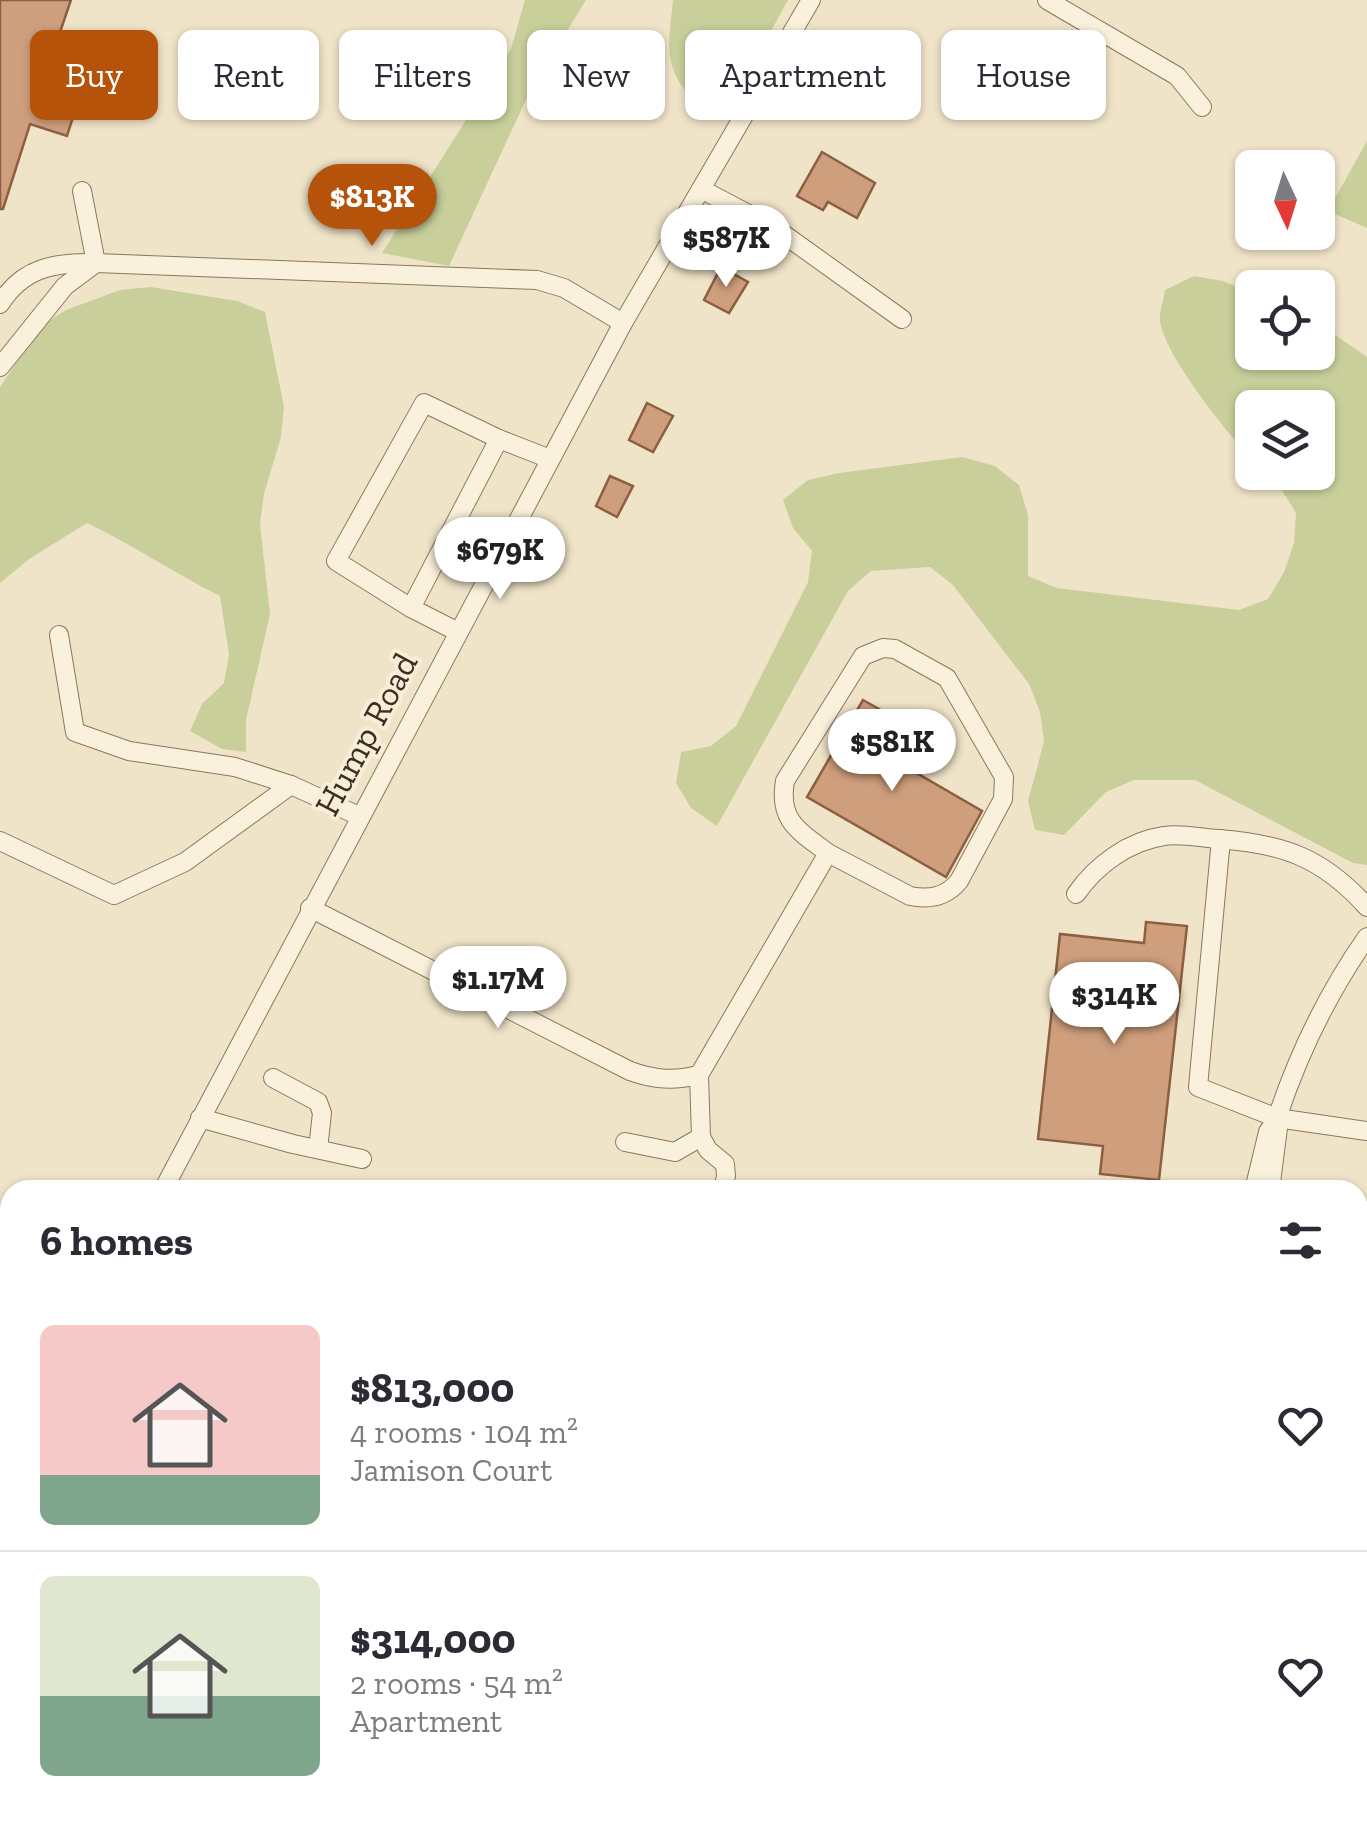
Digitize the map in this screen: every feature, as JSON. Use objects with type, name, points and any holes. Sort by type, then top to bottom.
[{"type":"street","name":"Hump Road","points":[[168,1180],[623,323],[810,0]]},
{"type":"street","points":[[1047,0],[1177,76],[1202,107]]},
{"type":"street","points":[[700,189],[774,228],[902,319]]},
{"type":"street","points":[[82,191],[96,263]]},
{"type":"street","points":[[0,304],[10,288],[32,273],[60,262],[96,263],[537,280],[564,288],[623,323]]},
{"type":"street","points":[[0,367],[65,286],[96,263]]},
{"type":"street","points":[[458,632],[336,561],[424,404],[550,460]]},
{"type":"street","points":[[411,608],[499,439]]},
{"type":"street","points":[[59,635],[75,732],[129,752],[235,767],[290,785],[359,816]]},
{"type":"street","points":[[895,649],[947,678],[1004,777],[1003,799],[959,881],[938,897],[910,896],[828,852],[797,830],[786,814],[785,781],[863,656],[873,650],[895,649]]},
{"type":"street","points":[[0,841],[114,895],[185,862],[290,785]]},
{"type":"street","points":[[1076,894],[1098,868],[1117,854],[1168,835],[1275,845],[1303,857],[1352,890],[1367,906]]},
{"type":"street","points":[[1220,839],[1198,1087],[1277,1118],[1367,1131]]},
{"type":"street","points":[[725,1180],[725,1164],[708,1150],[701,1137],[699,1075],[828,852]]},
{"type":"street","points":[[310,908],[630,1071],[673,1081],[699,1075]]},
{"type":"street","points":[[1256,1180],[1268,1132],[1313,1024],[1367,936]]},
{"type":"street","points":[[273,1078],[318,1102],[322,1113],[318,1149]]},
{"type":"street","points":[[200,1118],[362,1158]]},
{"type":"street","points":[[1272,1180],[1279,1134],[1277,1118]]},
{"type":"street","points":[[625,1142],[674,1152],[701,1137]]},
{"type":"green space","points":[[525,0],[586,0],[568,30],[527,30],[527,97],[449,266],[382,253],[466,120],[507,120],[507,55]]},
{"type":"green space","points":[[673,0],[788,0],[772,30],[685,30],[685,90],[674,71],[669,46]]},
{"type":"green space","points":[[1367,141],[1367,228],[1335,214],[1335,198]]},
{"type":"green space","points":[[1194,276],[1235,286],[1235,370],[1335,370],[1335,335],[1367,357],[1367,865],[1353,863],[1195,780],[1134,780],[1106,792],[1064,835],[1035,830],[1028,801],[1044,742],[1040,712],[1029,684],[953,585],[930,567],[871,571],[848,591],[717,826],[691,808],[676,783],[681,752],[711,746],[736,726],[808,582],[812,551],[793,528],[783,500],[808,480],[962,457],[995,466],[1019,485],[1028,515],[1028,576],[1057,588],[1239,610],[1268,599],[1284,572],[1294,543],[1296,513],[1282,490],[1335,490],[1335,390],[1235,390],[1235,439],[1198,393],[1164,336],[1160,317],[1165,290]]},
{"type":"green space","points":[[151,287],[237,301],[265,312],[284,407],[281,437],[264,494],[260,524],[270,614],[246,720],[246,752],[222,749],[190,731],[202,704],[224,683],[229,654],[220,596],[87,523],[29,559],[0,583],[0,387],[41,326],[66,310],[120,290]]},
{"type":"building","points":[[0,0],[71,0],[61,30],[30,30],[30,120],[72,120],[67,136],[30,124],[0,209]]},
{"type":"building","points":[[822,152],[875,183],[857,218],[828,202],[823,210],[797,196]]},
{"type":"building","points":[[721,267],[748,282],[729,313],[704,300]]},
{"type":"building","points":[[647,403],[673,416],[653,452],[629,440]]},
{"type":"building","points":[[610,476],[633,486],[617,517],[596,506]]},
{"type":"building","points":[[863,700],[907,725],[889,757],[982,811],[946,877],[807,797]]},
{"type":"building","points":[[1146,922],[1187,926],[1159,1180],[1100,1174],[1103,1146],[1038,1139],[1060,934],[1144,943]]}]
